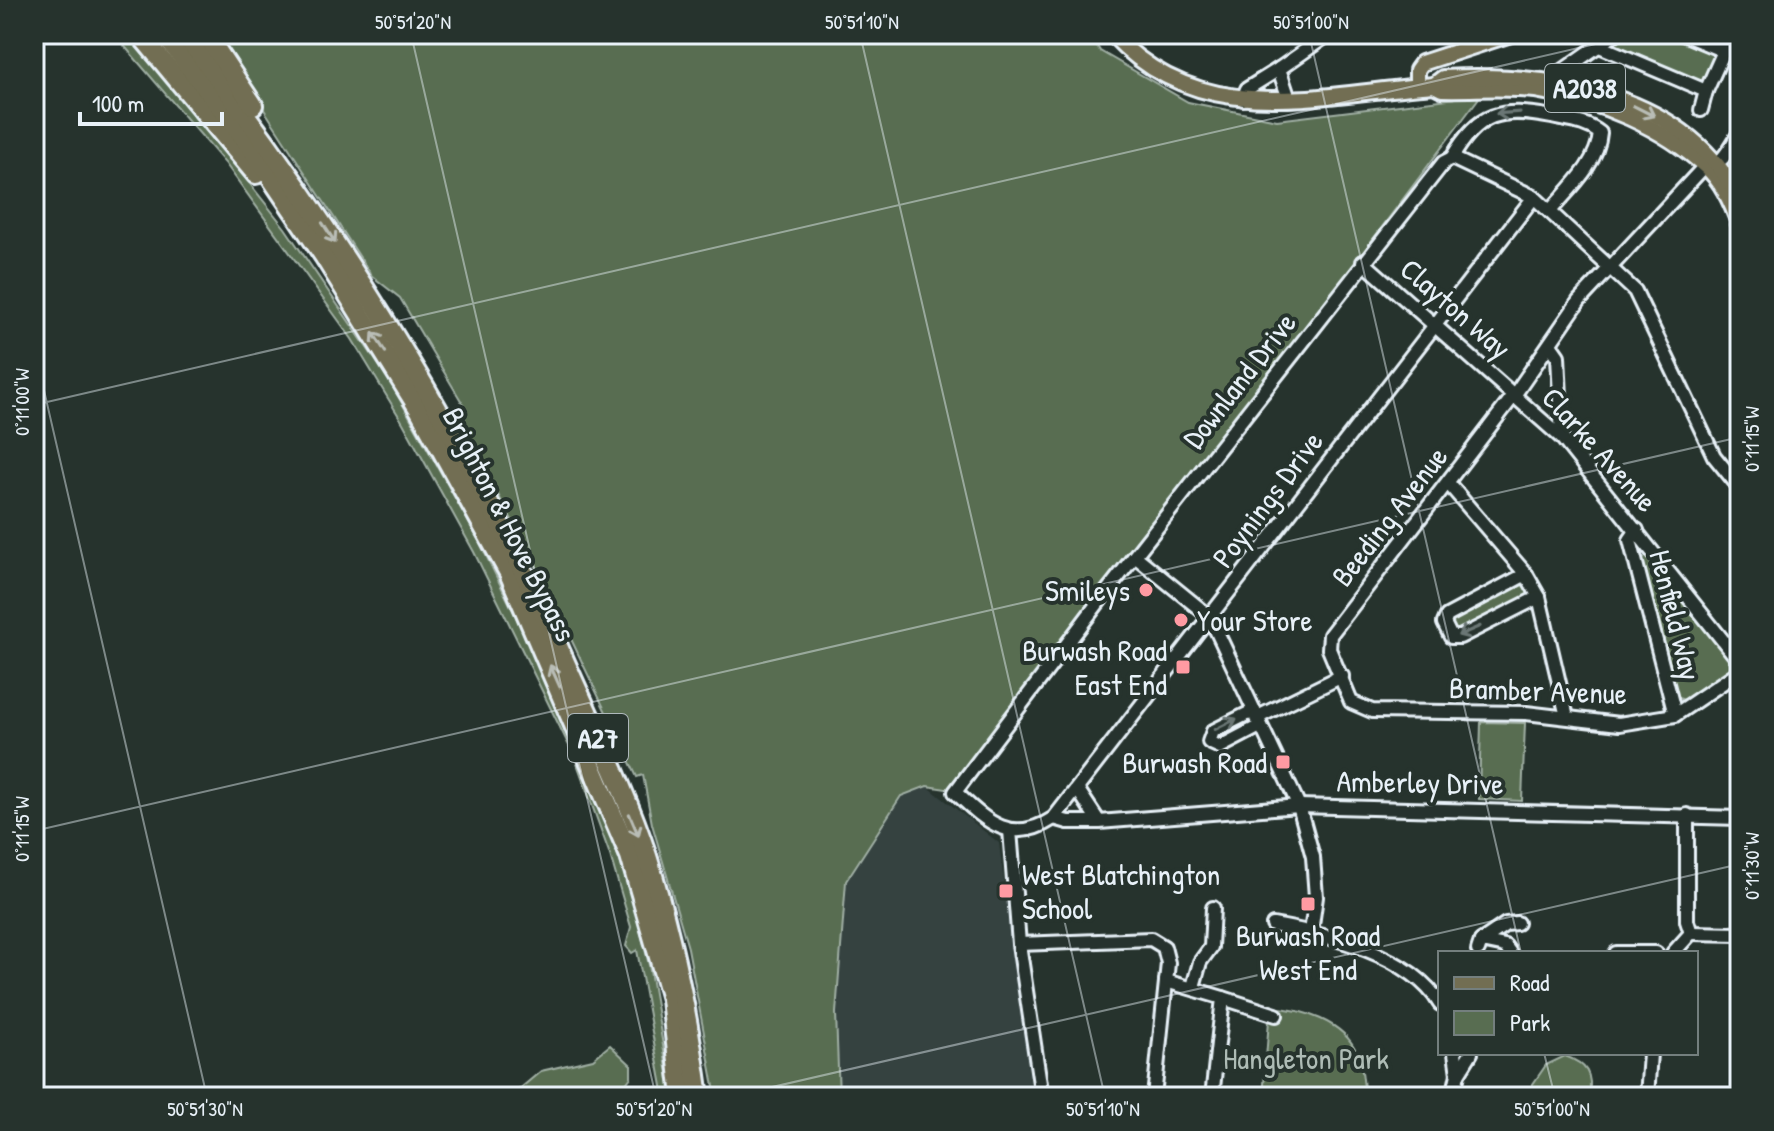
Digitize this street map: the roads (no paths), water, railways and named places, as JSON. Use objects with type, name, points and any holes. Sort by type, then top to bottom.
[{"type":"highway","name":"A27","points":[[140,34],[324,256]]},
{"type":"highway","name":"Brighton & Hove Bypass","points":[[164,34],[245,139],[324,256],[400,376],[509,573],[578,728],[630,856],[671,999],[682,1097]]},
{"type":"highway","name":"Brighton & Hove Bypass","points":[[184,34],[300,188],[428,389],[524,566],[646,854],[685,998],[699,1097]]},
{"type":"highway","name":"A27","points":[[206,34],[266,124],[300,188]]},
{"type":"main road","name":"A2038","points":[[1112,34],[1147,64],[1172,78],[1200,90],[1243,99],[1289,99],[1434,85],[1442,89],[1539,91],[1601,100],[1712,166],[1740,201]]},
{"type":"main road","points":[[1417,86],[1417,70],[1422,63],[1511,34]]},
{"type":"main road","name":"A2038","points":[[1712,166],[1740,226]]},
{"type":"street","points":[[1243,99],[1247,89],[1329,34]]},
{"type":"street","points":[[1561,72],[1615,34]]},
{"type":"street","points":[[1683,34],[1724,51]]},
{"type":"street","points":[[1701,110],[1731,34]]},
{"type":"street","points":[[1597,45],[1706,91]]},
{"type":"street","points":[[1279,69],[1289,99]]},
{"type":"street","name":"Downland Drive","points":[[1010,830],[989,824],[955,792],[1363,262],[1444,162],[1452,158],[1467,131],[1498,112],[1530,113],[1589,124],[1600,133],[1599,147],[1578,179],[1551,210]]},
{"type":"street","name":"Clarke Avenue","points":[[1740,132],[1712,166],[1702,169],[1610,264],[1579,301],[1551,346],[1515,394],[1562,438],[1740,662]]},
{"type":"street","points":[[1452,158],[1534,197],[1610,264],[1635,291],[1714,456],[1740,488]]},
{"type":"street","name":"Poynings Drive","points":[[1054,818],[1534,197]]},
{"type":"street","name":"Clayton Way","points":[[1363,262],[1515,394]]},
{"type":"street","points":[[1551,346],[1558,356],[1562,438]]},
{"type":"street","name":"Beeding Avenue","points":[[1342,676],[1329,649],[1330,635],[1515,394]]},
{"type":"street","points":[[1448,483],[1526,574],[1539,597],[1567,717]]},
{"type":"street","name":"Henfield Way","points":[[1637,530],[1630,540],[1675,715]]},
{"type":"street","points":[[1135,556],[1210,617],[1299,806],[1313,857],[1316,897],[1311,932]]},
{"type":"street","points":[[1526,574],[1447,616],[1444,623],[1446,630],[1451,637],[1460,637],[1539,597]]},
{"type":"street","name":"Bramber Avenue","points":[[1342,676],[1351,702],[1359,708],[1567,717],[1619,724],[1675,715],[1740,671]]},
{"type":"street","points":[[1256,719],[1342,676]]},
{"type":"street","points":[[1078,790],[1099,822]]},
{"type":"street","name":"Amberley Drive","points":[[1054,818],[1068,822],[1099,822],[1299,806],[1740,818]]},
{"type":"street","points":[[1687,815],[1687,921],[1691,933]]},
{"type":"street","points":[[1042,1097],[1019,944],[1010,830],[1039,828],[1054,818]]},
{"type":"street","points":[[1193,987],[1200,962],[1211,947],[1213,908]]},
{"type":"street","points":[[1512,924],[1507,950],[1479,946],[1512,924]]},
{"type":"street","points":[[1273,925],[1311,932],[1379,955],[1415,976],[1438,1002]]},
{"type":"street","points":[[1675,951],[1691,933],[1740,934]]},
{"type":"street","points":[[1019,944],[1151,939],[1164,947],[1166,981],[1154,1097]]},
{"type":"street","points":[[1166,981],[1276,1015]]},
{"type":"street","points":[[1212,1097],[1223,998]]},
{"type":"street","points":[[1455,1055],[1458,1074]]},
{"type":"street","points":[[1453,1097],[1458,1074],[1470,1055]]},
{"type":"street","points":[[1647,1097],[1650,1055]]},
{"type":"place","name":"Smileys","points":[[1146,590]]},
{"type":"place","name":"Your Store","points":[[1181,620]]},
{"type":"place","name":"Burwash Road East End","points":[[1183,667]]},
{"type":"place","name":"Burwash Road","points":[[1283,762]]},
{"type":"place","name":"West Blatchington School","points":[[1006,891]]},
{"type":"place","name":"Burwash Road West End","points":[[1308,904]]},
{"type":"park label","name":"Hangleton Park","points":[[1306,1058]]}]
